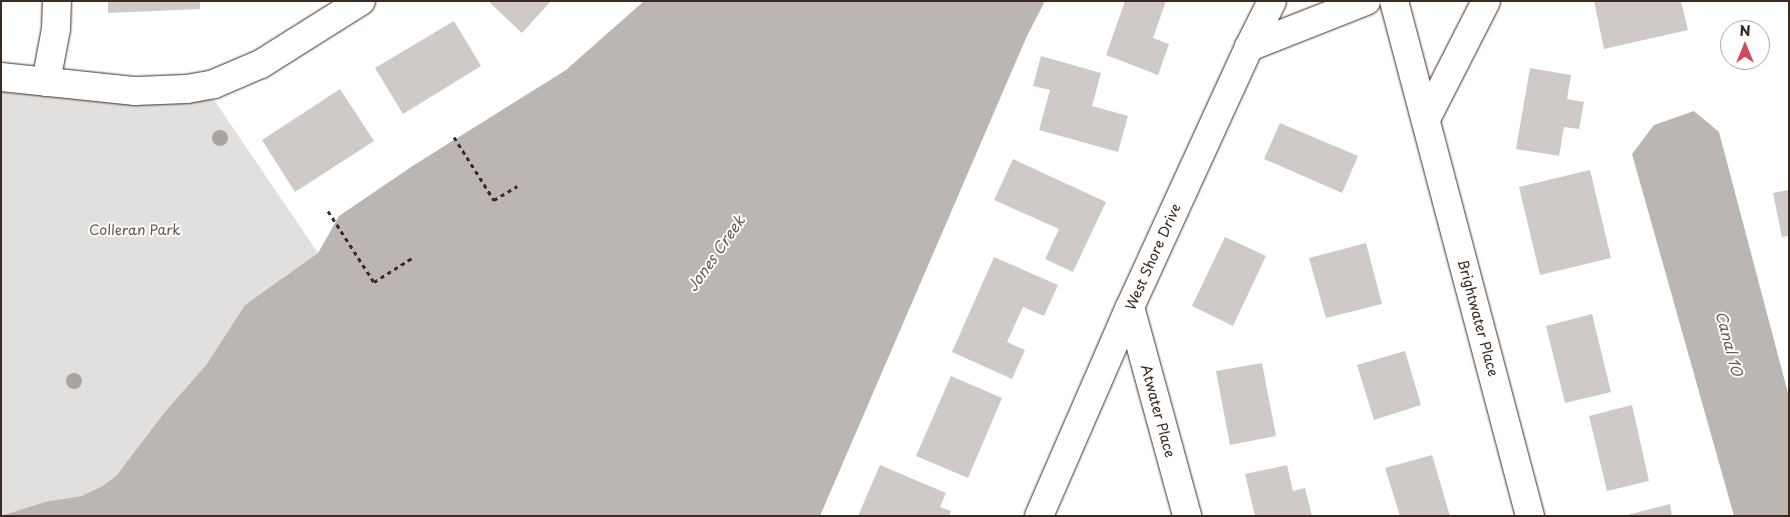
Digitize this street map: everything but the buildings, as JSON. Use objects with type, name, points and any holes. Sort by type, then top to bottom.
[{"type":"street","points":[[46,82],[56,29],[57,1]]},
{"type":"street","points":[[1,77],[134,92],[187,89],[214,84],[261,64],[361,1]]},
{"type":"street","name":"West Shore Drive","points":[[1039,516],[1130,307],[1248,47],[1272,1]]},
{"type":"street","points":[[1248,47],[1366,1]]},
{"type":"street","name":"Brightwater Place","points":[[1394,1],[1530,516]]},
{"type":"street","points":[[1426,119],[1486,1]]},
{"type":"street","name":"Atwater Place","points":[[1130,307],[1187,516]]},
{"type":"path","points":[[454,137],[494,200],[517,186]]},
{"type":"path","points":[[328,211],[374,282],[412,258]]},
{"type":"green space","name":"Colleran Park","points":[[1,82],[206,88],[318,253],[245,305],[125,504],[1,516]]},
{"type":"water","name":"Jones Creek","points":[[644,1],[1045,1],[1027,36],[820,516],[1,516],[45,502],[82,496],[103,486],[117,475],[165,412],[207,364],[245,305],[318,253],[339,216],[414,165],[566,70]]},
{"type":"water","name":"Canal 10","points":[[1694,111],[1719,132],[1789,397],[1789,516],[1734,516],[1632,154],[1654,125]]}]
